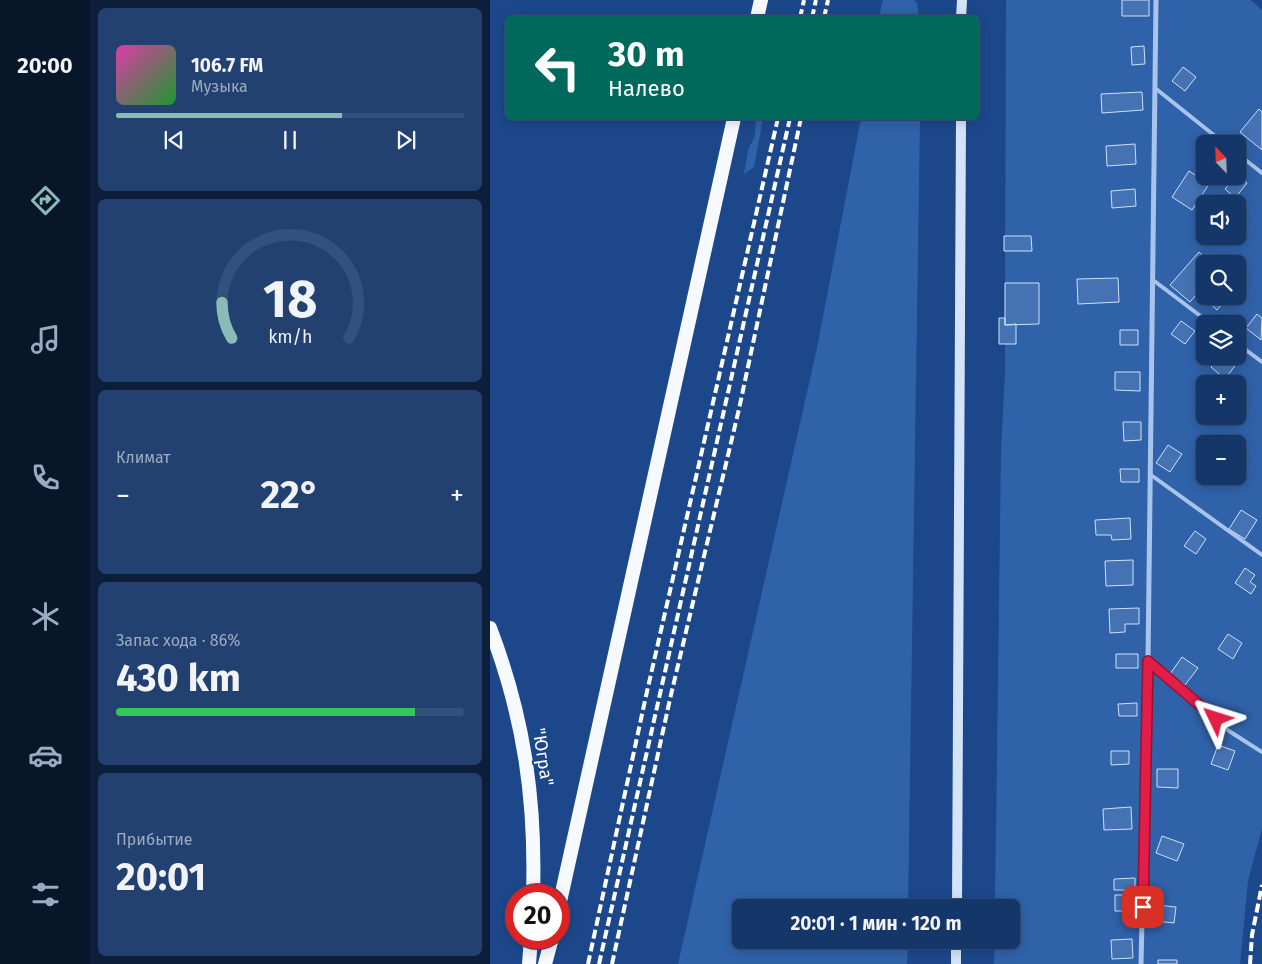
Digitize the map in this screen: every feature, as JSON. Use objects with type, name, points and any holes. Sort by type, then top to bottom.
[{"type":"highway","points":[[758,15],[761,0]]},
{"type":"highway","points":[[564,884],[734,120]]},
{"type":"highway","name":"\"Югра\"","points":[[490,628],[502,659],[516,708],[527,761],[532,811],[533,884]]},
{"type":"highway","points":[[529,964],[530,949]]},
{"type":"highway","points":[[545,964],[549,949]]},
{"type":"main road","points":[[961,15],[962,0]]},
{"type":"main road","points":[[957,899],[961,120]]},
{"type":"main road","points":[[956,949],[956,964]]},
{"type":"street","points":[[1141,964],[1151,474],[1156,0]]},
{"type":"lane","points":[[1155,88],[1214,135]]},
{"type":"lane","points":[[1246,160],[1262,173]]},
{"type":"lane","points":[[1153,280],[1199,315]]},
{"type":"lane","points":[[1246,350],[1262,362]]},
{"type":"lane","points":[[1151,474],[1262,556]]},
{"type":"lane","points":[[1148,661],[1229,731],[1262,752]]},
{"type":"shaded area","points":[[883,0],[914,0],[917,3],[919,15],[879,15]]},
{"type":"shaded area","points":[[1006,0],[1251,0],[1262,10],[1262,828],[1248,881],[1240,964],[994,964],[995,949],[1020,949],[1020,899],[995,899],[1001,449],[1005,344],[1016,344],[1016,325],[1005,325]]},
{"type":"shaded area","points":[[756,120],[763,120],[754,167],[744,174],[748,150],[755,136]]},
{"type":"shaded area","points":[[861,120],[920,120],[908,899],[732,899],[732,949],[908,949],[907,964],[678,964],[817,348]]},
{"type":"building","points":[[1122,0],[1149,0],[1149,16],[1122,16]]},
{"type":"building","points":[[1144,46],[1145,64],[1132,65],[1131,47]]},
{"type":"building","points":[[1183,67],[1196,77],[1185,91],[1172,81]]},
{"type":"building","points":[[1142,92],[1143,110],[1102,113],[1101,94]]},
{"type":"building","points":[[1259,109],[1262,112],[1262,150],[1240,132]]},
{"type":"building","points":[[1135,144],[1136,164],[1107,166],[1106,146]]},
{"type":"building","points":[[1189,171],[1196,176],[1196,185],[1208,185],[1202,195],[1196,195],[1196,204],[1192,210],[1172,197]]},
{"type":"building","points":[[1229,185],[1245,185],[1237,195],[1232,195],[1225,189]]},
{"type":"building","points":[[1135,189],[1136,206],[1112,208],[1111,191]]},
{"type":"building","points":[[1004,236],[1031,236],[1032,251],[1004,251]]},
{"type":"building","points":[[1196,255],[1196,295],[1190,302],[1170,285]]},
{"type":"building","points":[[1118,278],[1119,302],[1078,304],[1077,279]]},
{"type":"building","points":[[1005,283],[1039,283],[1039,324],[1005,325]]},
{"type":"building","points":[[1212,305],[1221,305],[1217,310]]},
{"type":"building","points":[[1257,314],[1262,318],[1261,340],[1246,328]]},
{"type":"building","points":[[999,318],[1005,318],[1005,325],[1016,324],[1016,344],[999,344]]},
{"type":"building","points":[[1181,321],[1195,331],[1185,344],[1171,334]]},
{"type":"building","points":[[1120,330],[1138,330],[1138,345],[1120,345]]},
{"type":"building","points":[[1213,365],[1236,365],[1228,375],[1220,375],[1211,367]]},
{"type":"building","points":[[1115,372],[1140,372],[1140,391],[1115,390]]},
{"type":"building","points":[[1123,422],[1141,422],[1141,440],[1124,441]]},
{"type":"building","points":[[1168,445],[1182,454],[1170,472],[1156,463]]},
{"type":"building","points":[[1120,469],[1139,469],[1139,482],[1121,482]]},
{"type":"building","points":[[1241,510],[1257,520],[1245,539],[1229,529]]},
{"type":"building","points":[[1130,518],[1131,539],[1112,540],[1111,535],[1096,535],[1095,520]]},
{"type":"building","points":[[1195,531],[1206,539],[1196,554],[1184,546]]},
{"type":"building","points":[[1133,560],[1133,585],[1106,586],[1105,561]]},
{"type":"building","points":[[1245,568],[1255,575],[1250,582],[1256,586],[1251,594],[1235,583]]},
{"type":"building","points":[[1139,608],[1139,624],[1125,624],[1125,632],[1110,633],[1109,609]]},
{"type":"building","points":[[1228,634],[1242,643],[1233,659],[1218,649]]},
{"type":"building","points":[[1116,654],[1138,654],[1138,668],[1116,668]]},
{"type":"building","points":[[1182,657],[1198,668],[1185,685],[1170,674]]},
{"type":"building","points":[[1137,703],[1137,716],[1119,716],[1118,704]]},
{"type":"building","points":[[1218,745],[1235,751],[1228,770],[1211,764]]},
{"type":"building","points":[[1111,751],[1129,751],[1129,764],[1111,765]]},
{"type":"building","points":[[1157,769],[1178,769],[1178,788],[1157,787]]},
{"type":"building","points":[[1131,807],[1132,829],[1104,830],[1103,809]]},
{"type":"building","points":[[1162,836],[1184,844],[1177,861],[1156,853]]},
{"type":"building","points":[[1135,878],[1135,890],[1114,890],[1114,879]]},
{"type":"building","points":[[1115,895],[1134,895],[1134,911],[1115,911]]},
{"type":"building","points":[[1157,905],[1176,907],[1174,923],[1155,921]]},
{"type":"building","points":[[1132,939],[1133,958],[1112,959],[1111,940]]},
{"type":"building","points":[[1158,960],[1177,960],[1177,964],[1158,964]]},
{"type":"railway","points":[[801,15],[804,0]]},
{"type":"railway","points":[[813,15],[816,0]]},
{"type":"railway","points":[[825,15],[828,0]]},
{"type":"railway","points":[[588,964],[646,696],[778,120]]},
{"type":"railway","points":[[599,964],[790,120]]},
{"type":"railway","points":[[612,964],[670,699],[739,409],[801,120]]},
{"type":"railway","points":[[1250,964],[1252,935],[1262,885]]},
{"type":"route","points":[[1143,907],[1148,661],[1216,719]]}]
